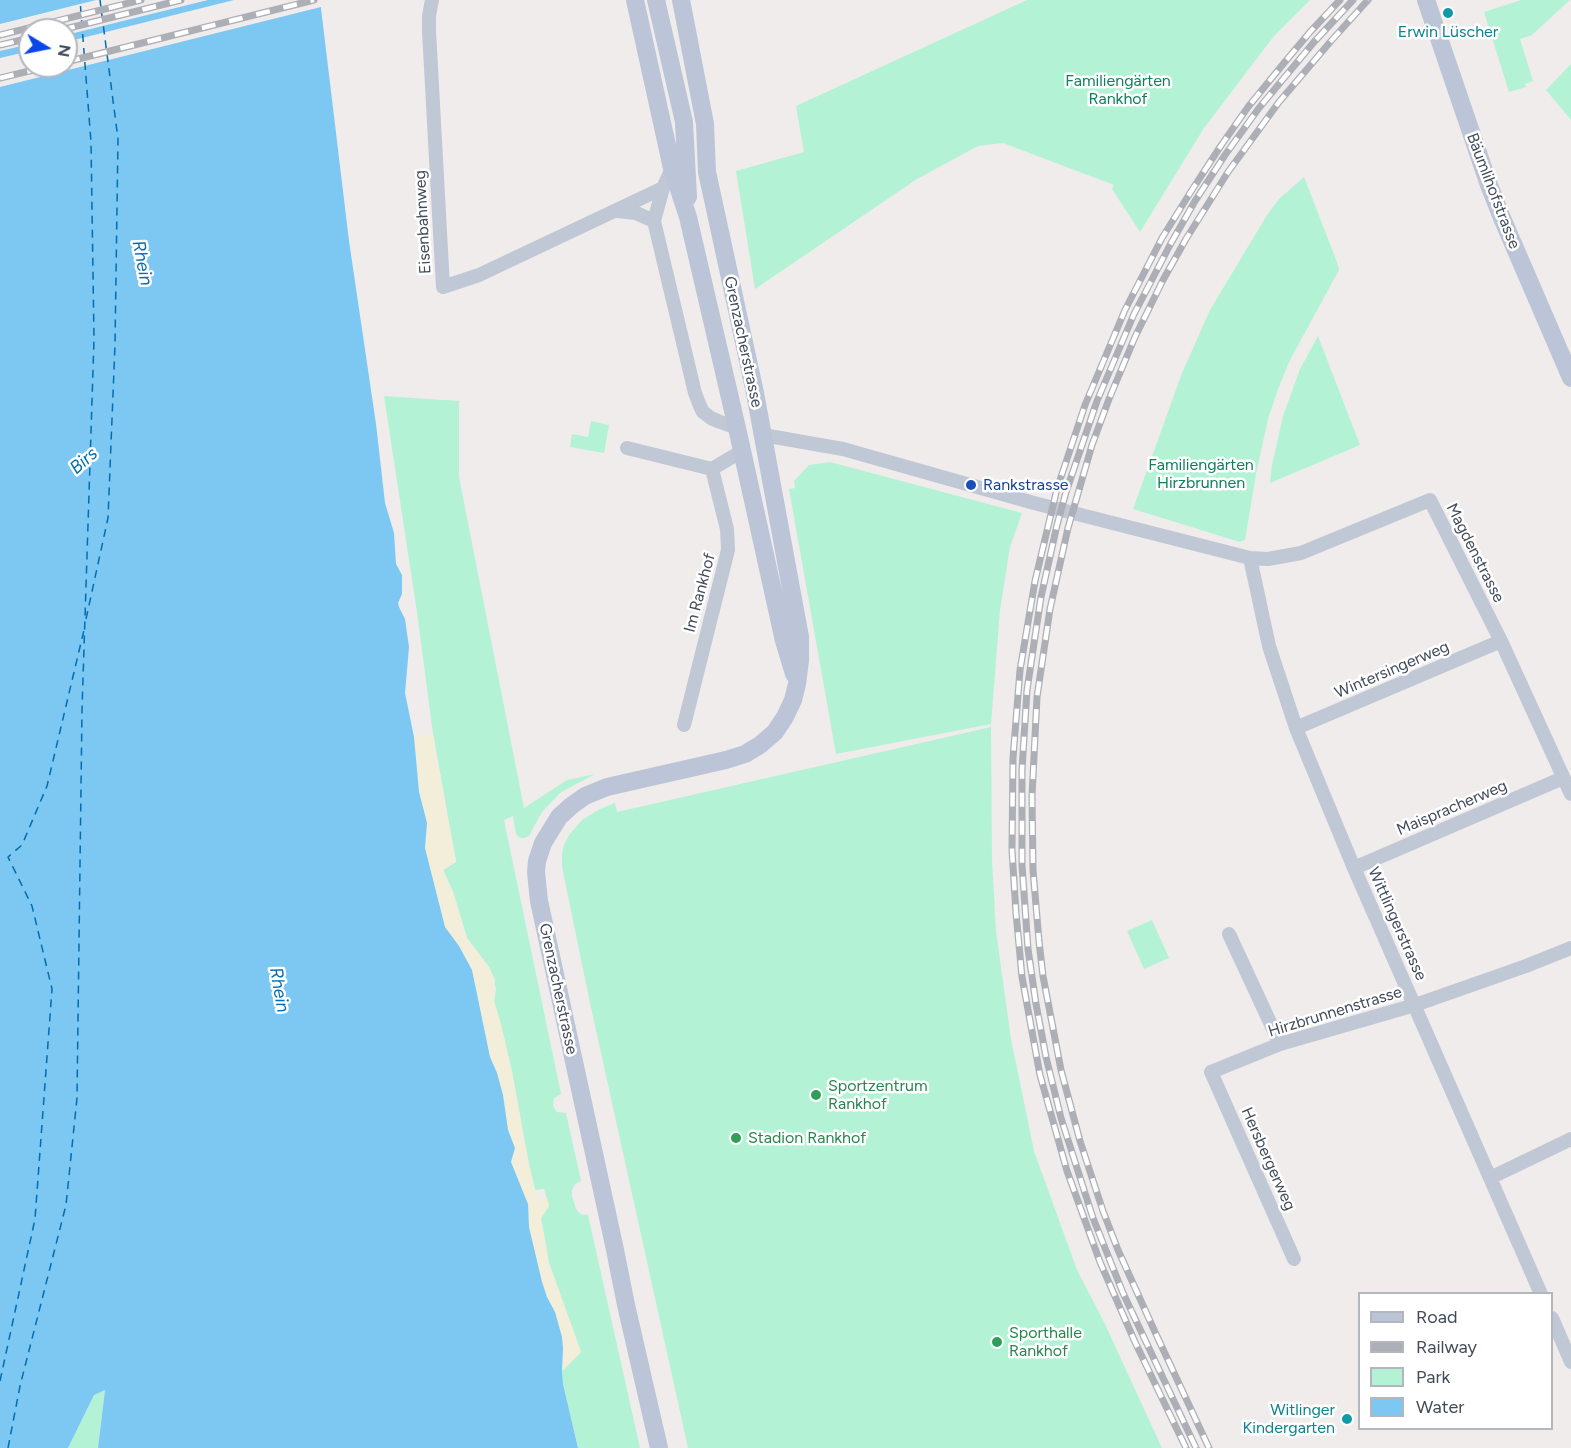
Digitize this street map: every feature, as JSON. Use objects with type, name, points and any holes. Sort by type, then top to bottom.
[{"type":"main road","name":"Grenzacherstrasse","points":[[635,0],[672,168],[688,217],[784,641],[797,684]]},
{"type":"main road","points":[[656,0],[684,122],[688,217]]},
{"type":"main road","name":"Grenzacherstrasse","points":[[659,1448],[626,1305],[536,879],[537,861],[543,843],[559,817],[571,806],[585,796],[607,788],[745,754],[775,732],[793,700],[797,684],[800,637],[763,435],[706,172],[705,124],[681,0]]},
{"type":"main road","name":"Bäumlihofstrasse","points":[[1426,0],[1489,185],[1571,378]]},
{"type":"main road","points":[[684,122],[706,172]]},
{"type":"main road","points":[[737,428],[763,435]]},
{"type":"main road","points":[[742,451],[763,435]]},
{"type":"street","name":"Eisenbahnweg","points":[[432,0],[429,31],[443,287],[479,275],[663,188]]},
{"type":"street","points":[[663,188],[672,168]]},
{"type":"street","name":"Grenzacherstrasse","points":[[663,188],[654,221],[695,393],[703,412],[720,423],[737,428]]},
{"type":"street","points":[[615,211],[636,213],[654,221]]},
{"type":"street","points":[[763,435],[843,449],[1034,503],[1250,558]]},
{"type":"street","points":[[627,448],[712,469],[742,451]]},
{"type":"street","name":"Im Rankhof","points":[[684,725],[728,550],[727,529],[712,469]]},
{"type":"street","name":"Magdenstrasse","points":[[1250,558],[1268,559],[1301,553],[1430,500],[1501,641],[1571,794]]},
{"type":"street","name":"Wittlingerstrasse","points":[[1250,558],[1269,646],[1296,728],[1354,868],[1541,1292]]},
{"type":"street","name":"Wintersingerweg","points":[[1296,728],[1501,641]]},
{"type":"street","name":"Maispracherweg","points":[[1354,868],[1563,778]]},
{"type":"street","points":[[1229,934],[1280,1044]]},
{"type":"street","name":"Hirzbrunnenstrasse","points":[[1211,1072],[1280,1044],[1415,1005],[1571,948]]},
{"type":"street","name":"Hersbergerweg","points":[[1211,1072],[1294,1259]]},
{"type":"street","points":[[1490,1178],[1571,1139]]},
{"type":"street","points":[[1553,1321],[1568,1344],[1571,1362]]},
{"type":"green space","name":"Familiengärten Rankhof","points":[[1027,0],[1310,0],[1274,36],[1204,128],[1140,232],[1112,189],[1114,185],[1003,143],[978,146],[917,179],[755,289],[736,171],[804,152],[796,106]]},
{"type":"green space","points":[[1521,0],[1570,0],[1532,35],[1520,39],[1533,81],[1525,84],[1526,87],[1509,92],[1484,12]]},
{"type":"green space","points":[[1571,64],[1571,120],[1546,90]]},
{"type":"green space","name":"Familiengärten Hirzbrunnen","points":[[1304,177],[1339,270],[1290,360],[1278,389],[1268,419],[1245,540],[1240,542],[1133,509],[1182,373],[1210,310],[1267,215],[1279,199]]},
{"type":"green space","points":[[1318,336],[1360,445],[1270,483],[1283,416],[1300,369]]},
{"type":"green space","points":[[384,396],[459,401],[459,477],[524,808],[567,780],[595,774],[560,793],[542,812],[529,836],[520,838],[516,834],[513,816],[504,820],[561,1094],[554,1098],[553,1106],[557,1112],[566,1113],[581,1181],[575,1184],[572,1196],[580,1214],[588,1215],[640,1448],[578,1448],[562,1371],[581,1352],[549,1263],[541,1218],[549,1206],[544,1189],[535,1190],[512,1072],[494,1001],[496,989],[489,967],[467,938],[453,892],[443,870],[456,862],[433,734]]},
{"type":"green space","points":[[591,421],[609,425],[604,453],[570,447],[572,434],[588,437]]},
{"type":"green space","points":[[830,462],[1022,513],[1010,547],[1000,610],[991,724],[836,754],[789,489],[795,488],[794,481],[809,465]]},
{"type":"green space","name":"Sportzentrum Rankhof","points":[[991,727],[992,860],[996,931],[1011,1039],[1034,1151],[1077,1270],[1104,1322],[1162,1448],[688,1448],[562,867],[564,845],[582,820],[615,803],[617,812]]},
{"type":"green space","points":[[1152,920],[1169,958],[1144,969],[1127,931]]},
{"type":"green space","points":[[105,1390],[98,1448],[68,1448],[94,1395]]},
{"type":"sand","points":[[433,734],[456,862],[443,870],[453,892],[467,938],[489,967],[495,980],[494,1001],[512,1072],[529,1165],[538,1200],[547,1198],[549,1206],[541,1218],[549,1263],[581,1352],[562,1371],[564,1358],[562,1337],[555,1312],[542,1282],[529,1227],[528,1204],[511,1162],[515,1148],[508,1130],[497,1073],[490,1057],[472,970],[445,927],[425,848],[427,823],[419,792],[414,737]]},
{"type":"water","points":[[0,0],[320,0],[349,241],[376,424],[385,503],[394,533],[396,564],[402,575],[402,594],[398,603],[405,619],[409,647],[405,693],[414,737],[419,792],[427,823],[425,848],[445,927],[472,970],[490,1057],[497,1073],[508,1130],[515,1148],[511,1162],[528,1204],[529,1227],[542,1282],[555,1312],[562,1337],[563,1384],[578,1448],[98,1448],[105,1390],[94,1395],[68,1448],[0,1448]]},
{"type":"pier","points":[[96,0],[208,0],[78,32],[78,18],[24,18]]},
{"type":"pier","points":[[234,0],[323,0],[325,6],[78,68],[78,39]]},
{"type":"pier","points":[[18,20],[18,47],[0,51],[0,24]]},
{"type":"pier","points":[[18,54],[18,78],[36,78],[0,87],[0,58]]},
{"type":"ferry route","points":[[8,1448],[20,1386],[66,1205],[77,1098],[82,710],[94,339],[91,142],[80,0]]},
{"type":"ferry route","points":[[86,619],[108,518],[115,345],[118,139],[100,0]]},
{"type":"ferry route","points":[[0,1381],[35,1219],[52,989],[32,906],[8,857],[22,845],[47,786],[84,630]]},
{"type":"railway","points":[[0,35],[141,0]]},
{"type":"railway","points":[[78,26],[181,0]]},
{"type":"railway","points":[[78,59],[314,0]]},
{"type":"railway","points":[[1186,1448],[1135,1342],[1100,1262],[1067,1171],[1040,1075],[1022,977],[1012,850],[1013,758],[1020,670],[1035,581],[1057,489],[1085,405],[1125,310],[1162,238],[1220,147],[1248,107],[1310,32],[1340,0]]},
{"type":"railway","points":[[1196,1448],[1123,1293],[1093,1218],[1061,1118],[1046,1057],[1028,949],[1022,865],[1022,770],[1027,690],[1041,597],[1066,492],[1097,401],[1134,314],[1195,201],[1225,155],[1259,108],[1314,42],[1353,0]]},
{"type":"railway","points":[[1209,1448],[1118,1250],[1080,1141],[1061,1070],[1043,976],[1033,870],[1032,796],[1037,697],[1050,609],[1068,528],[1092,445],[1135,337],[1186,239],[1228,172],[1279,102],[1368,0]]},
{"type":"railway","points":[[0,45],[18,41]]},
{"type":"railway","points":[[0,78],[18,74]]},
{"type":"place","name":"Erwin Lüscher","points":[[1448,13]]},
{"type":"place","name":"Rankstrasse","points":[[971,485]]},
{"type":"place","name":"Sportzentrum Rankhof","points":[[816,1095]]},
{"type":"place","name":"Stadion Rankhof","points":[[736,1138]]},
{"type":"place","name":"Sporthalle Rankhof","points":[[997,1342]]},
{"type":"place","name":"Witlinger Kindergarten","points":[[1347,1419]]},
{"type":"water label","name":"Rhein","points":[[142,263]]},
{"type":"water label","name":"Birs","points":[[84,461]]},
{"type":"water label","name":"Rhein","points":[[279,990]]}]
